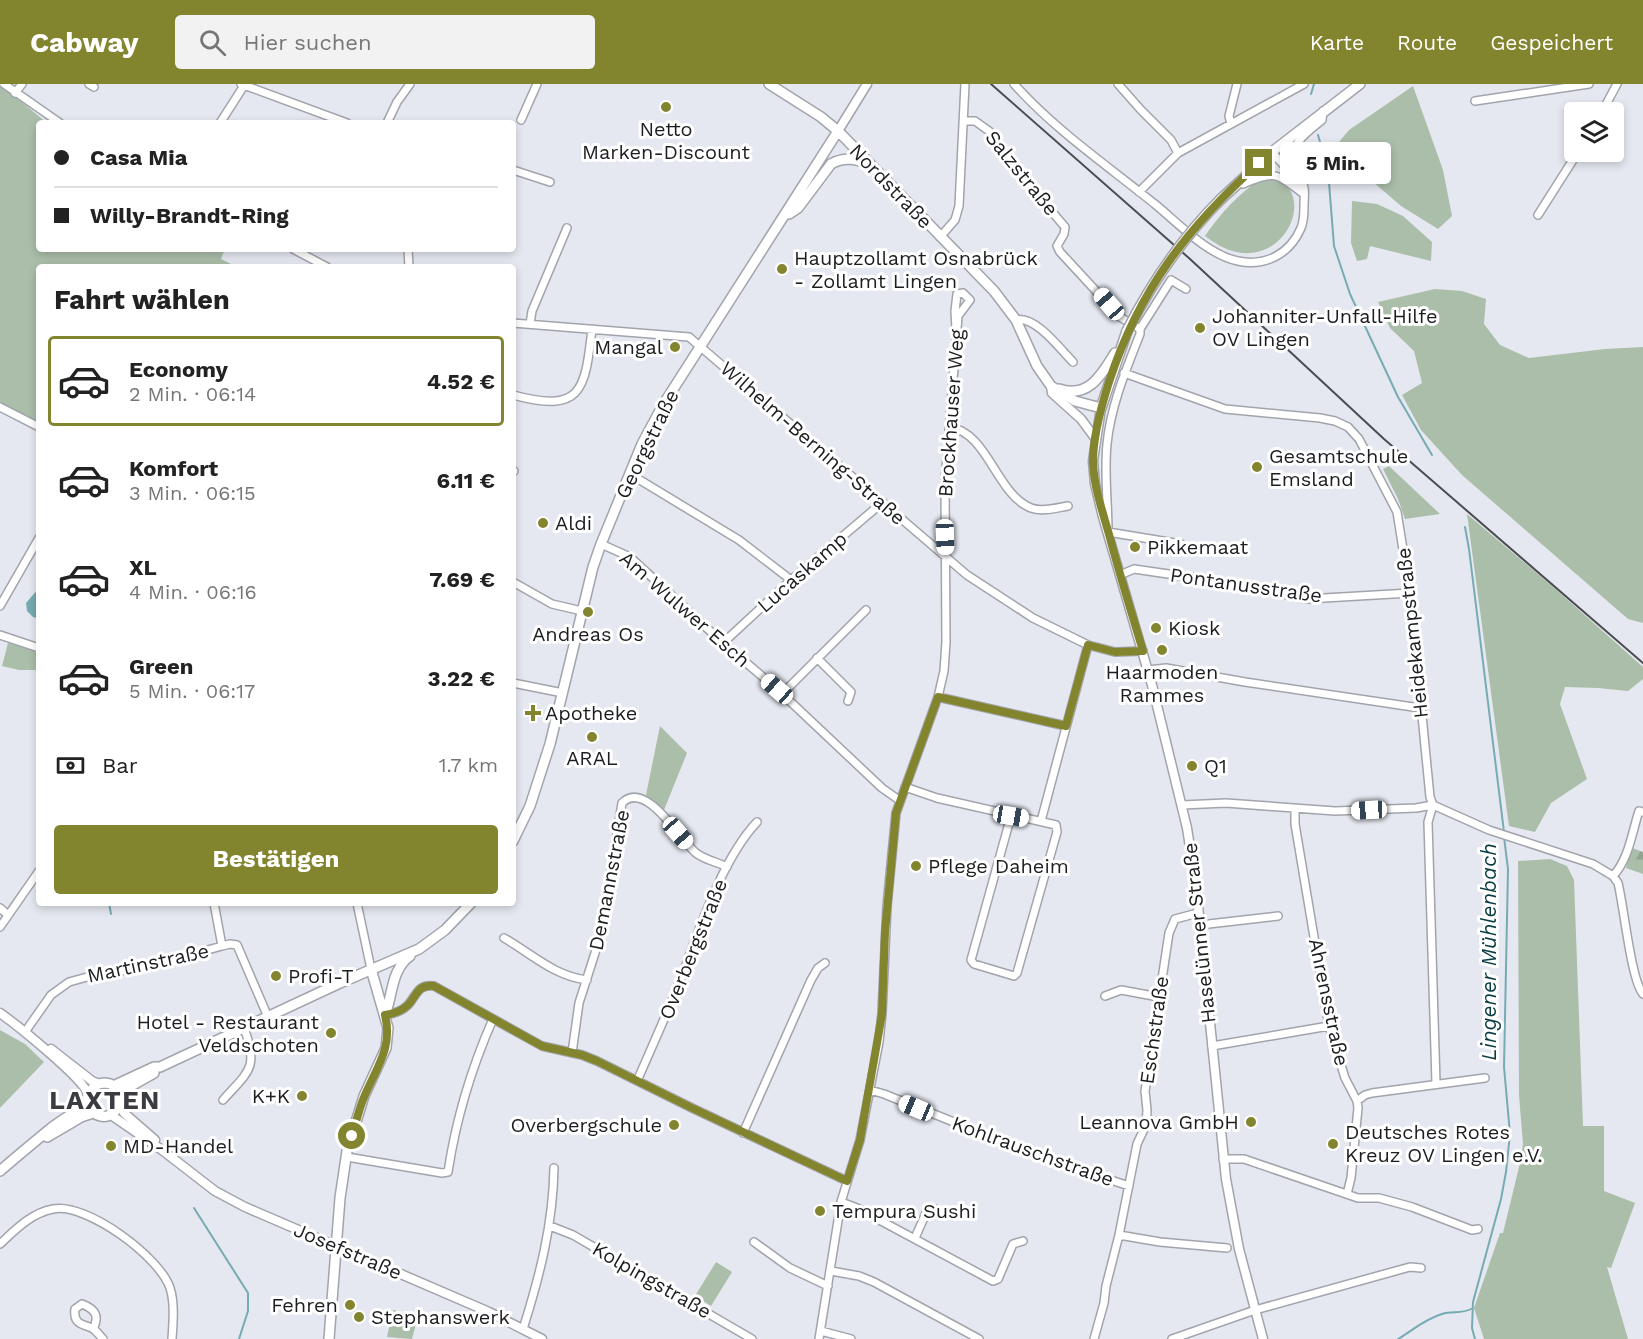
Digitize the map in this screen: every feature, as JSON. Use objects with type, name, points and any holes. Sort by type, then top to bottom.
[{"type":"main road","name":"Nordstraße","points":[[769,84],[821,117],[837,131],[994,291],[1016,320],[1037,366],[1052,386],[1075,401],[1101,408]]},
{"type":"main road","points":[[1101,408],[1112,363],[1144,298],[1171,256],[1238,182],[1323,111],[1360,84]]},
{"type":"main road","name":"Georgstraße","points":[[516,835],[539,782],[601,544],[642,444],[663,405],[785,217],[837,131]]},
{"type":"main road","points":[[785,217],[798,208],[831,164],[837,160],[854,159],[865,162],[884,177]]},
{"type":"main road","points":[[1052,386],[1066,391],[1086,387],[1100,378],[1112,363]]},
{"type":"main road","points":[[385,1015],[401,962],[452,924],[468,906]]},
{"type":"main road","points":[[0,1171],[81,1106],[92,1088],[99,1084],[113,1086],[154,1067],[160,1067],[419,949]]},
{"type":"main road","points":[[329,1339],[340,1198],[346,1157],[364,1096],[386,1048],[388,1028],[371,969]]},
{"type":"main road","points":[[88,1096],[88,1107],[93,1113],[101,1116],[111,1115],[124,1090],[156,1072],[160,1067]]},
{"type":"main road","points":[[113,1086],[119,1100]]},
{"type":"main road","points":[[32,1145],[81,1117],[93,1113]]},
{"type":"street","points":[[4,84],[56,120]]},
{"type":"street","points":[[15,93],[22,84]]},
{"type":"street","points":[[388,120],[397,102],[410,84]]},
{"type":"street","points":[[521,120],[537,84]]},
{"type":"street","name":"Georgstraße","points":[[837,131],[867,84]]},
{"type":"street","points":[[940,237],[955,220],[959,206],[965,84]]},
{"type":"street","points":[[1015,84],[1031,102],[1138,192],[1216,252],[1239,261],[1253,263],[1267,261],[1280,255],[1293,242],[1303,222],[1305,190],[1294,166],[1293,151],[1296,143],[1322,120],[1323,111]]},
{"type":"street","points":[[1118,84],[1171,140],[1178,153]]},
{"type":"street","points":[[1234,122],[1229,116],[1237,84]]},
{"type":"street","points":[[1138,192],[1178,153],[1304,84]]},
{"type":"street","points":[[1475,101],[1589,84]]},
{"type":"street","points":[[1607,102],[1617,84]]},
{"type":"street","points":[[222,120],[244,85],[339,120]]},
{"type":"street","name":"Salzstraße","points":[[964,120],[975,121],[989,131],[1013,166],[1065,227],[1057,246],[1060,252],[1120,317],[1140,329]]},
{"type":"street","points":[[1272,152],[1288,170],[1304,194]]},
{"type":"street","points":[[1538,215],[1572,162]]},
{"type":"street","points":[[516,171],[550,182]]},
{"type":"street","points":[[1238,182],[1243,184],[1257,176],[1270,174],[1284,179],[1304,194]]},
{"type":"street","points":[[530,324],[532,311],[567,228]]},
{"type":"street","points":[[299,252],[321,264]]},
{"type":"street","name":"Haselünner Straße","points":[[1108,532],[1106,446],[1110,419],[1124,373],[1140,329],[1171,280],[1186,289]]},
{"type":"street","name":"Brockhauser Weg","points":[[820,1335],[842,1202],[860,1140],[882,1014],[892,842],[899,800],[938,697],[944,671],[946,642],[945,482],[956,329],[958,316],[970,300],[963,293],[957,294],[956,329]]},
{"type":"street","name":"Nordstraße","points":[[1016,320],[1022,318],[1033,323],[1073,362]]},
{"type":"street","name":"Wilhelm-Berning-Straße","points":[[516,323],[689,337],[967,575],[1002,599],[1088,645],[1115,652],[1143,651]]},
{"type":"street","points":[[516,396],[533,401],[548,401],[565,400],[576,393],[584,381],[592,329]]},
{"type":"street","name":"Heidekampstraße","points":[[1124,373],[1225,409],[1320,418],[1348,427],[1364,444],[1397,512],[1410,593],[1420,708],[1430,797],[1433,804],[1428,822],[1436,1083]]},
{"type":"street","points":[[1052,386],[1052,393],[1081,420],[1095,438]]},
{"type":"street","points":[[0,407],[36,425]]},
{"type":"street","name":"Haselünner Straße","points":[[1101,408],[1093,461],[1095,484],[1148,670],[1182,805],[1193,859],[1223,1159],[1236,1232],[1263,1339]]},
{"type":"street","points":[[949,428],[964,432],[972,438],[1024,504],[1038,509],[1068,506]]},
{"type":"street","points":[[630,474],[739,540],[791,580]]},
{"type":"street","name":"Lucaskamp","points":[[723,643],[791,580],[884,502]]},
{"type":"street","points":[[1108,532],[1181,544]]},
{"type":"street","points":[[0,606],[36,543]]},
{"type":"street","name":"Am Wulwer Esch","points":[[601,544],[630,557],[882,788],[899,800]]},
{"type":"street","name":"Pontanusstraße","points":[[1120,574],[1134,569],[1230,583],[1307,599],[1410,593]]},
{"type":"street","points":[[516,584],[552,604],[582,611]]},
{"type":"street","points":[[782,694],[866,610]]},
{"type":"street","points":[[0,634],[36,647]]},
{"type":"street","points":[[1041,821],[1088,645]]},
{"type":"street","points":[[818,658],[851,692],[848,701]]},
{"type":"street","points":[[1148,670],[1166,668],[1420,708]]},
{"type":"street","points":[[516,684],[562,693]]},
{"type":"street","points":[[938,697],[1066,726]]},
{"type":"street","points":[[904,787],[937,798],[1056,825],[1057,832],[1017,974],[1011,975],[974,964],[971,960],[1011,816]]},
{"type":"street","name":"Demannstraße","points":[[572,1053],[579,1003],[601,927],[620,807],[624,800],[637,798],[650,803],[697,854],[727,867]]},
{"type":"street","points":[[1182,805],[1208,802],[1335,811],[1416,808],[1433,804],[1493,831],[1593,864],[1613,876],[1618,883],[1634,970],[1639,990],[1643,994]]},
{"type":"street","name":"Ahrensstraße","points":[[1295,809],[1295,824],[1329,1026],[1345,1078],[1357,1101],[1358,1118],[1351,1179],[1347,1194]]},
{"type":"street","points":[[1613,876],[1625,856],[1639,811],[1643,812]]},
{"type":"street","name":"Overbergstraße","points":[[637,1081],[727,867],[747,833],[757,822]]},
{"type":"street","points":[[0,927],[36,876]]},
{"type":"street","points":[[215,906],[222,946],[237,945],[268,1017]]},
{"type":"street","points":[[358,906],[371,969]]},
{"type":"street","points":[[0,908],[8,915]]},
{"type":"street","name":"Eschstraße","points":[[1094,1339],[1119,1235],[1137,1144],[1146,1125],[1145,1091],[1172,924],[1175,919],[1198,913]]},
{"type":"street","points":[[1200,926],[1278,916]]},
{"type":"street","points":[[504,938],[551,969],[587,980]]},
{"type":"street","name":"Martinstraße","points":[[25,1032],[51,995],[69,982],[98,974],[142,968],[222,946]]},
{"type":"street","points":[[743,1133],[806,989],[818,968],[825,963]]},
{"type":"street","points":[[385,1015],[403,1009],[420,987],[434,986],[542,1046],[597,1061],[847,1181]]},
{"type":"street","points":[[1105,996],[1121,990],[1159,997]]},
{"type":"street","points":[[0,1013],[40,1044],[82,1084],[88,1096]]},
{"type":"street","points":[[346,1157],[442,1173],[448,1172],[456,1122],[479,1051],[493,1019]]},
{"type":"street","points":[[1212,1046],[1329,1026]]},
{"type":"street","points":[[223,1100],[251,1066],[251,1050],[244,1028]]},
{"type":"street","points":[[40,1044],[99,1084]]},
{"type":"street","points":[[1357,1101],[1372,1093],[1485,1078]]},
{"type":"street","name":"Kohlrauschstraße","points":[[870,1090],[1056,1163],[1129,1186]]},
{"type":"street","name":"Josefstraße","points":[[119,1100],[124,1113],[162,1150]]},
{"type":"street","name":"Josefstraße","points":[[111,1115],[162,1150],[215,1191],[245,1207],[542,1339]]},
{"type":"street","points":[[1223,1159],[1244,1160],[1347,1194],[1365,1199],[1379,1198],[1412,1207],[1472,1230],[1478,1229]]},
{"type":"street","points":[[523,1329],[545,1256],[553,1208],[554,1167]]},
{"type":"street","points":[[842,1202],[858,1208],[996,1281],[1013,1244],[1023,1241]]},
{"type":"street","points":[[0,1244],[23,1222],[52,1209],[74,1209],[111,1228],[130,1240],[164,1275],[171,1289],[172,1339]]},
{"type":"street","points":[[915,1238],[926,1213],[935,1209]]},
{"type":"street","name":"Kolpingstraße","points":[[550,1226],[573,1235],[752,1339]]},
{"type":"street","points":[[1119,1235],[1160,1242],[1227,1248]]},
{"type":"street","points":[[754,1242],[790,1268],[828,1286]]},
{"type":"street","points":[[1177,1338],[1255,1310],[1410,1267],[1421,1268]]},
{"type":"street","points":[[831,1271],[859,1276],[874,1282],[979,1339]]},
{"type":"street","points":[[93,1329],[103,1339]]},
{"type":"street","points":[[820,1335],[850,1339]]},
{"type":"green space","points":[[0,84],[43,120],[36,120],[36,252],[224,252],[221,259],[231,264],[36,264],[36,424],[0,405]]},
{"type":"green space","points":[[1413,86],[1443,170],[1452,216],[1438,229],[1401,206],[1358,169],[1339,159],[1334,148],[1349,130]]},
{"type":"green space","points":[[1261,179],[1279,180],[1290,191],[1294,205],[1292,221],[1283,236],[1269,248],[1251,253],[1229,250],[1205,236],[1230,204]]},
{"type":"green space","points":[[1352,201],[1377,204],[1403,216],[1432,242],[1431,261],[1370,246],[1367,259],[1357,261],[1351,243]]},
{"type":"green space","points":[[1435,289],[1462,291],[1486,299],[1484,324],[1500,345],[1529,358],[1643,347],[1643,623],[1628,619],[1462,475],[1421,430],[1402,395],[1422,383],[1414,351],[1390,328],[1378,302]]},
{"type":"green space","points":[[1389,466],[1440,514],[1405,519],[1383,469]]},
{"type":"green space","points":[[1467,514],[1643,667],[1643,679],[1628,691],[1565,687],[1560,704],[1587,779],[1551,803],[1535,832],[1509,826]]},
{"type":"green space","points":[[8,643],[36,651],[36,670],[19,670],[2,666]]},
{"type":"green space","points":[[660,726],[687,753],[664,810],[646,795]]},
{"type":"green space","points":[[1632,848],[1643,852],[1643,874],[1626,868]]},
{"type":"green space","points":[[1550,859],[1567,866],[1574,880],[1583,1126],[1604,1126],[1604,1191],[1635,1203],[1611,1268],[1607,1267],[1628,1339],[1484,1339],[1474,1308],[1500,1233],[1503,1233],[1523,1144],[1519,1095],[1518,861]]},
{"type":"green space","points":[[0,1030],[25,1044],[44,1062],[0,1108]]},
{"type":"green space","points":[[716,1262],[732,1272],[711,1306],[695,1296]]},
{"type":"green space","points":[[393,1310],[418,1316],[412,1339],[387,1337]]},
{"type":"water","points":[[36,591],[36,618],[27,611],[26,603]]},
{"type":"waterway","name":"Lingener Mühlenbach","points":[[1311,94],[1314,84]]},
{"type":"waterway","name":"Lingener Mühlenbach","points":[[1318,135],[1328,170],[1334,246],[1350,294],[1398,397],[1432,455]]},
{"type":"waterway","name":"Lingener Mühlenbach","points":[[1465,527],[1504,832]]},
{"type":"waterway","name":"Lingener Mühlenbach","points":[[1475,1339],[1472,1328],[1473,1302],[1501,1199],[1510,1134],[1504,1067],[1508,869],[1504,837]]},
{"type":"waterway","points":[[110,906],[111,914]]},
{"type":"waterway","points":[[194,1208],[248,1293],[248,1311],[239,1339]]},
{"type":"waterway","points":[[1398,1339],[1436,1316],[1471,1309]]},
{"type":"railway","points":[[991,84],[1190,259],[1384,439],[1643,663]]},
{"type":"place","name":"Netto Marken-Discount","points":[[666,107]]},
{"type":"place","name":"Hauptzollamt Osnabrück - Zollamt Lingen","points":[[782,269]]},
{"type":"place","name":"Johanniter-Unfall-Hilfe OV Lingen","points":[[1200,328]]},
{"type":"place","name":"Mangal","points":[[675,347]]},
{"type":"place","name":"Gesamtschule Emsland","points":[[1257,467]]},
{"type":"place","name":"Aldi","points":[[543,523]]},
{"type":"place","name":"Pikkemaat","points":[[1135,547]]},
{"type":"place","name":"Andreas Os","points":[[588,612]]},
{"type":"place","name":"Kiosk","points":[[1156,628]]},
{"type":"place","name":"Haarmoden Rammes","points":[[1162,650]]},
{"type":"place","name":"Apotheke","points":[[533,713]]},
{"type":"place","name":"ARAL","points":[[592,737]]},
{"type":"place","name":"Q1","points":[[1192,766]]},
{"type":"place","name":"Pflege Daheim","points":[[916,866]]},
{"type":"place","name":"Profi-T","points":[[276,976]]},
{"type":"place","name":"Hotel - Restaurant Veldschoten","points":[[331,1033]]},
{"type":"place","name":"K+K","points":[[302,1096]]},
{"type":"place","name":"Leannova GmbH","points":[[1251,1122]]},
{"type":"place","name":"Overbergschule","points":[[674,1125]]},
{"type":"place","name":"Deutsches Rotes Kreuz OV Lingen e.V.","points":[[1333,1144]]},
{"type":"place","name":"MD-Handel","points":[[111,1146]]},
{"type":"place","name":"Tempura Sushi","points":[[820,1211]]},
{"type":"place","name":"Fehren","points":[[350,1305]]},
{"type":"place","name":"Stephanswerk","points":[[359,1317]]},
{"type":"district","name":"LAXTEN","points":[[105,1100]]},
{"type":"route","points":[[352,1136],[364,1096],[386,1048],[388,1028],[385,1015],[408,1006],[420,987],[426,985],[434,986],[542,1046],[582,1055],[597,1061],[847,1181],[860,1140],[879,1042],[885,932],[896,813],[938,697],[1066,726],[1088,645],[1115,652],[1143,651],[1095,484],[1093,461],[1101,408],[1127,332],[1156,279],[1171,256],[1211,208],[1259,163]]}]
